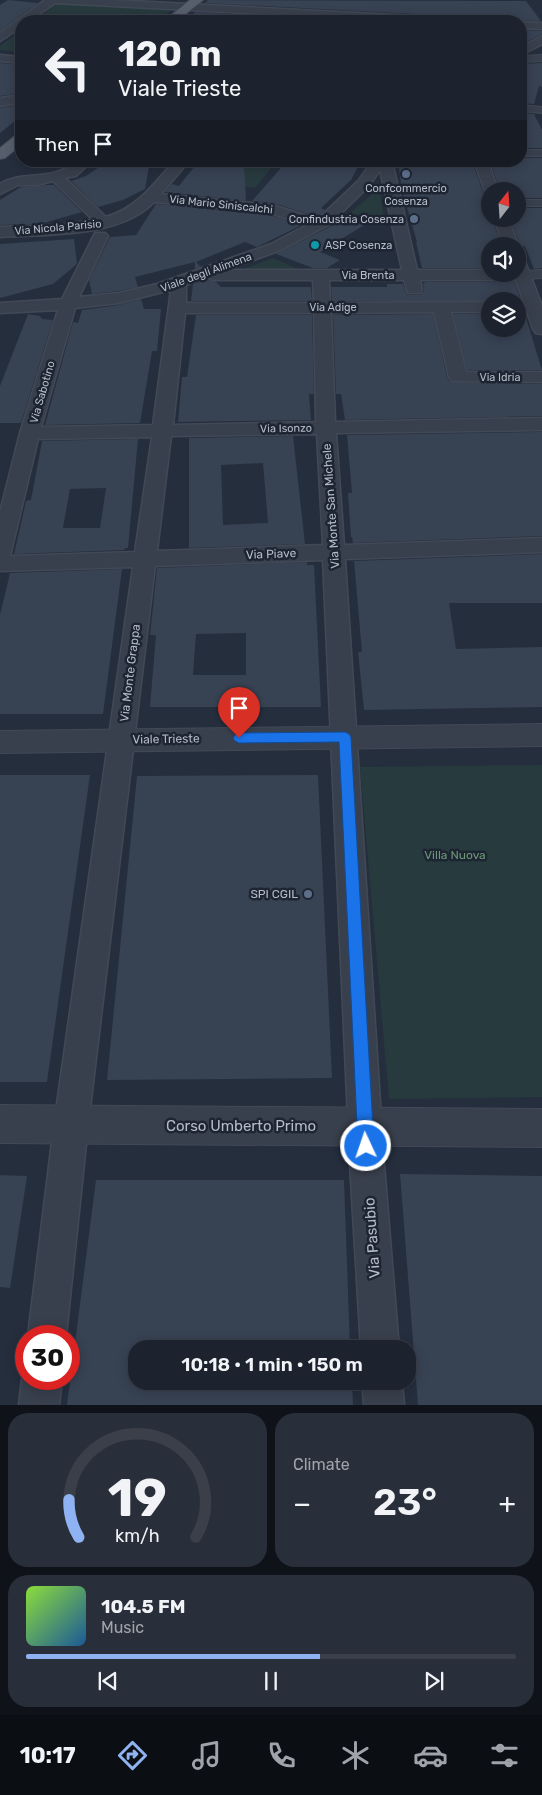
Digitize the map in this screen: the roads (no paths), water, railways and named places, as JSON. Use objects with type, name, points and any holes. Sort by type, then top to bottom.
[{"type":"main road","points":[[178,15],[193,3]]},
{"type":"main road","points":[[0,155],[15,143]]},
{"type":"street","points":[[32,15],[54,0],[193,3],[351,15]]},
{"type":"street","points":[[305,15],[317,0]]},
{"type":"street","points":[[440,15],[442,8]]},
{"type":"street","points":[[527,25],[542,26]]},
{"type":"street","points":[[0,38],[15,27]]},
{"type":"street","points":[[527,48],[542,39]]},
{"type":"street","points":[[0,58],[15,59]]},
{"type":"street","points":[[527,59],[542,58]]},
{"type":"street","points":[[0,102],[15,100]]},
{"type":"street","points":[[527,109],[542,110]]},
{"type":"street","points":[[527,153],[542,153]]},
{"type":"street","points":[[0,190],[14,181],[37,181],[57,178],[71,173],[78,167]]},
{"type":"street","name":"Via Nicola Parisio","points":[[0,232],[102,229],[129,213],[150,197],[177,167]]},
{"type":"street","name":"Viale degli Alimena","points":[[0,308],[68,304],[119,298],[162,288],[276,247],[325,221],[364,183],[375,167]]},
{"type":"street","points":[[386,167],[418,307]]},
{"type":"street","points":[[483,167],[488,182]]},
{"type":"street","points":[[57,178],[102,229]]},
{"type":"street","name":"Via Mario Siniscalchi","points":[[150,197],[272,209],[320,224]]},
{"type":"street","points":[[526,203],[542,203]]},
{"type":"street","name":"Via Sabotino","points":[[0,554],[30,433],[68,304],[102,229]]},
{"type":"street","name":"Via Brenta","points":[[526,270],[542,274]]},
{"type":"street","name":"Via Brenta","points":[[186,278],[411,275],[481,271]]},
{"type":"street","name":"Via Monte San Michele","points":[[321,275],[326,427],[345,737],[365,1127]]},
{"type":"street","name":"Via Monte Grappa","points":[[48,1325],[71,1125],[177,308],[186,278]]},
{"type":"street","points":[[524,282],[531,307],[542,329]]},
{"type":"street","name":"Via Idria","points":[[441,307],[458,378],[542,377]]},
{"type":"street","name":"Via Adige","points":[[177,308],[481,307]]},
{"type":"street","name":"Via Isonzo","points":[[30,433],[542,424]]},
{"type":"street","name":"Via Piave","points":[[0,564],[542,545]]},
{"type":"street","name":"Viale Trieste","points":[[0,742],[542,735]]},
{"type":"street","name":"Corso Umberto Primo","points":[[0,1124],[542,1128]]},
{"type":"street","name":"Via Pasubio","points":[[365,1127],[379,1340]]},
{"type":"street","points":[[39,1405],[41,1390]]},
{"type":"street","points":[[383,1390],[384,1405]]},
{"type":"place","name":"Confcommercio Cosenza","points":[[406,174]]},
{"type":"place","name":"Confindustria Cosenza","points":[[414,219]]},
{"type":"place","name":"ASP Cosenza","points":[[315,245]]},
{"type":"place","name":"SPI CGIL","points":[[308,894]]},
{"type":"park label","name":"Villa Nuova","points":[[455,855]]}]
